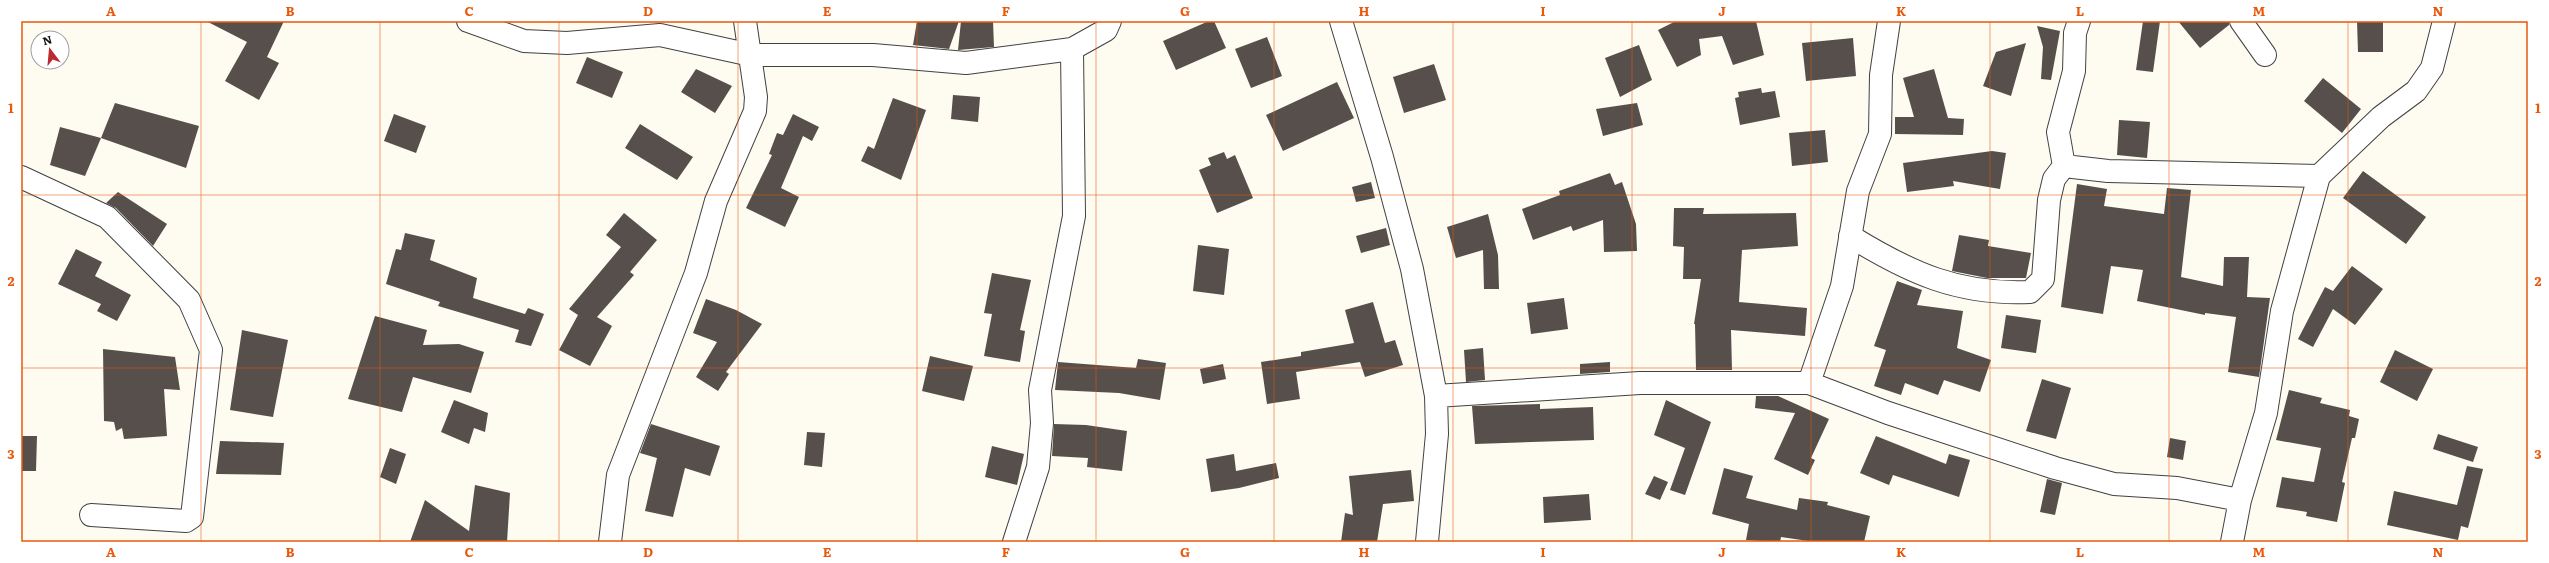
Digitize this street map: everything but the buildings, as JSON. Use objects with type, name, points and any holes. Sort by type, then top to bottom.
[{"type":"street","points":[[468,21],[524,41],[567,43],[660,34],[751,55],[873,55],[966,63],[1072,49],[1106,30],[1110,21]]},
{"type":"street","points":[[610,542],[618,475],[696,272],[716,200],[755,111],[756,97],[746,21]]},
{"type":"street","points":[[1341,21],[1382,157],[1412,269],[1436,396],[1437,434],[1427,542]]},
{"type":"street","points":[[1809,383],[1842,286],[1858,191],[1880,134],[1881,75],[1889,21]]},
{"type":"street","points":[[1850,236],[1883,256],[1925,276],[1959,286],[2000,293],[2030,292],[2043,279],[2049,200],[2054,179],[2064,166],[2058,132],[2074,71],[2076,33],[2079,21]]},
{"type":"street","points":[[2241,21],[2265,55]]},
{"type":"street","points":[[2232,542],[2240,500],[2266,412],[2282,311],[2319,176],[2381,117],[2416,91],[2432,68],[2444,21]]},
{"type":"street","points":[[1014,542],[1038,467],[1042,423],[1040,390],[1074,216],[1072,49]]},
{"type":"street","points":[[2064,166],[2108,171],[2319,176]]},
{"type":"street","points":[[22,180],[107,217],[189,300],[211,350],[192,517],[186,521],[91,515]]},
{"type":"street","points":[[1436,396],[1640,383],[1809,383],[1888,413],[2055,468],[2114,484],[2177,488],[2240,500]]}]
